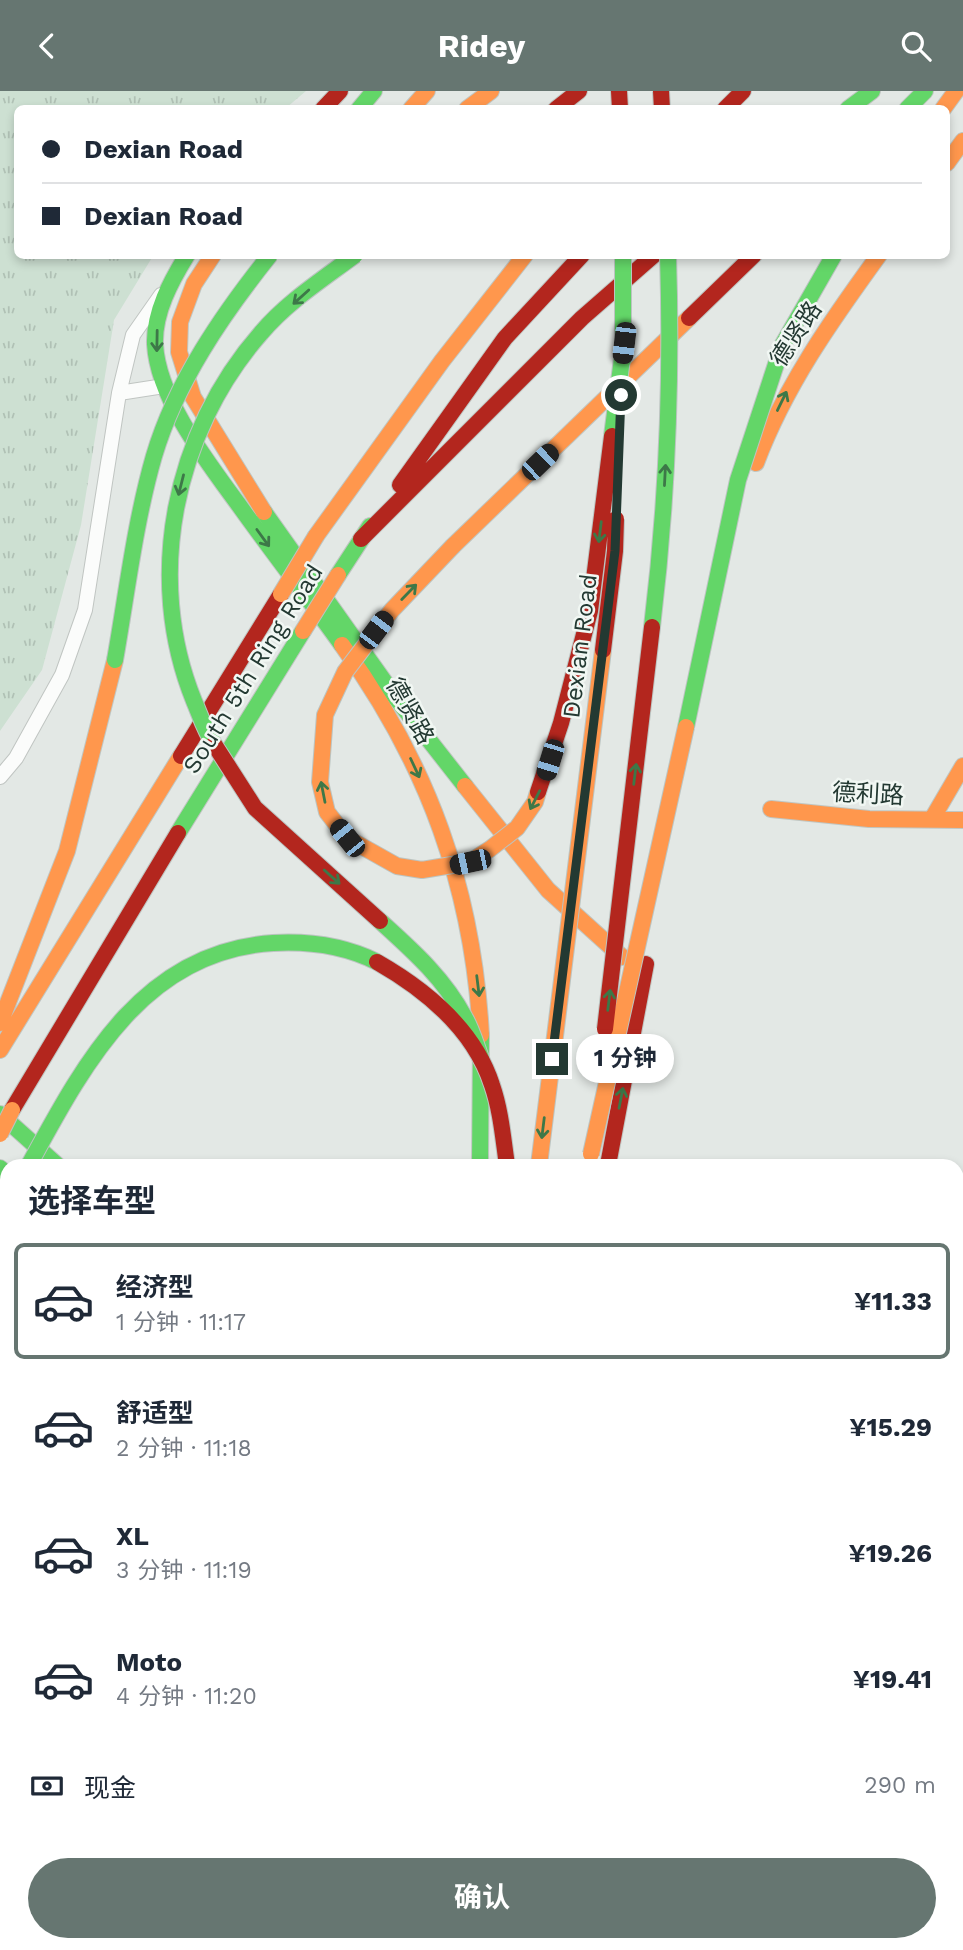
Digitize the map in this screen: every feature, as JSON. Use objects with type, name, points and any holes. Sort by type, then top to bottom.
[{"type":"main road","points":[[327,105],[340,91]]},
{"type":"main road","points":[[362,105],[374,91]]},
{"type":"main road","points":[[415,105],[427,91]]},
{"type":"main road","points":[[472,105],[491,91]]},
{"type":"main road","points":[[561,105],[579,91]]},
{"type":"main road","points":[[664,105],[676,91]]},
{"type":"main road","points":[[730,105],[743,91]]},
{"type":"main road","points":[[911,105],[925,91]]},
{"type":"main road","points":[[853,105],[868,94]]},
{"type":"main road","points":[[950,159],[963,141]]},
{"type":"main road","name":"德贤路","points":[[185,259],[160,311],[155,345],[164,386],[203,455],[380,700],[437,815],[461,890],[480,1003],[480,1159]]},
{"type":"main road","name":"德贤路","points":[[210,259],[194,284],[180,321],[179,352],[193,397],[255,499],[397,698],[548,890],[643,977]]},
{"type":"main road","points":[[0,1023],[67,851],[115,660],[137,532],[154,456],[174,400],[229,306],[267,259]]},
{"type":"main road","points":[[350,259],[310,288],[261,332],[215,398],[197,433],[180,486],[170,547],[170,609],[183,673],[210,740],[255,808],[422,959],[466,1019],[498,1103],[506,1159]]},
{"type":"main road","name":"South 5th Ring Road","points":[[0,1050],[316,536],[442,361],[522,259]]},
{"type":"main road","name":"South 5th Ring Road","points":[[0,1134],[6,1112],[361,539],[505,338],[578,259]]},
{"type":"main road","name":"Dexian Road","points":[[540,1159],[615,551],[624,343],[623,259]]},
{"type":"main road","points":[[361,539],[582,318],[649,259]]},
{"type":"main road","points":[[590,1159],[661,555],[671,350],[668,259]]},
{"type":"main road","points":[[624,343],[619,386],[590,611],[561,723],[535,802],[517,828],[470,862],[422,870],[397,866],[347,838],[327,812],[320,782],[326,715],[345,672],[392,610],[453,546],[619,386],[750,259]]},
{"type":"main road","points":[[590,1159],[649,900],[738,480],[782,346],[832,259]]},
{"type":"main road","name":"德贤路","points":[[609,1159],[687,746],[740,508],[764,439],[800,366],[876,259]]},
{"type":"main road","points":[[932,819],[963,766]]},
{"type":"main road","name":"德利路","points":[[771,809],[869,819],[963,820]]},
{"type":"main road","points":[[32,1159],[82,1069],[113,1027],[174,975],[234,948],[266,942],[296,942],[332,946],[372,957],[403,975],[432,998],[456,1023],[481,1058]]},
{"type":"main road","points":[[6,1112],[51,1159]]},
{"type":"street","points":[[0,777],[16,758],[62,675],[85,610],[119,393],[133,335],[174,277]]},
{"type":"street","points":[[119,393],[164,386]]},
{"type":"green space","points":[[0,91],[306,91],[290,105],[14,105],[14,259],[151,259],[114,320],[81,525],[42,670],[0,731]]},
{"type":"traffic: fast","points":[[362,105],[374,91]]},
{"type":"traffic: fast","points":[[853,105],[872,91]]},
{"type":"traffic: fast","points":[[911,105],[925,91]]},
{"type":"traffic: fast","points":[[185,259],[160,309],[155,332],[158,365],[165,387],[201,452],[342,645]]},
{"type":"traffic: fast","points":[[115,660],[142,506],[163,429],[202,350],[267,259]]},
{"type":"traffic: fast","points":[[214,744],[194,701],[179,654],[171,606],[170,557],[176,508],[188,461],[207,415],[231,372],[261,333],[294,301],[350,259]]},
{"type":"traffic: fast","points":[[623,259],[623,360]]},
{"type":"traffic: fast","points":[[652,627],[667,441],[668,259]]},
{"type":"traffic: fast","points":[[686,727],[738,480],[782,346],[832,259]]},
{"type":"traffic: fast","points":[[612,436],[624,343]]},
{"type":"traffic: fast","points":[[264,512],[396,698],[465,786]]},
{"type":"traffic: fast","points":[[338,575],[370,526]]},
{"type":"traffic: fast","points":[[178,833],[303,631]]},
{"type":"traffic: fast","points":[[380,921],[415,954],[447,990],[467,1023],[481,1058]]},
{"type":"traffic: fast","points":[[32,1159],[96,1052],[123,1019],[153,990],[188,967],[227,951],[273,943],[339,948],[377,962]]},
{"type":"traffic: fast","points":[[480,1159],[481,1035]]},
{"type":"traffic: fast","points":[[0,1114],[50,1159]]},
{"type":"traffic: slow","points":[[415,105],[427,91]]},
{"type":"traffic: slow","points":[[472,105],[491,91]]},
{"type":"traffic: slow","points":[[946,105],[956,91]]},
{"type":"traffic: slow","points":[[950,159],[963,141]]},
{"type":"traffic: slow","points":[[210,259],[194,284],[180,322],[179,352],[193,397],[264,512]]},
{"type":"traffic: slow","points":[[316,536],[442,361],[522,259]]},
{"type":"traffic: slow","points":[[756,463],[795,381],[876,259]]},
{"type":"traffic: slow","points":[[453,546],[689,318]]},
{"type":"traffic: slow","points":[[281,594],[316,536]]},
{"type":"traffic: slow","points":[[453,546],[392,610],[345,672],[325,715],[320,782],[327,812],[347,838],[397,866],[422,870],[470,862],[490,849],[517,828],[535,802],[538,792]]},
{"type":"traffic: slow","points":[[303,631],[338,575]]},
{"type":"traffic: slow","points":[[342,645],[399,735],[441,829],[468,929],[481,1035]]},
{"type":"traffic: slow","points":[[540,1159],[603,650]]},
{"type":"traffic: slow","points":[[0,1023],[67,851],[115,660]]},
{"type":"traffic: slow","points":[[591,1154],[686,727]]},
{"type":"traffic: slow","points":[[0,1050],[181,756]]},
{"type":"traffic: slow","points":[[932,819],[963,766]]},
{"type":"traffic: slow","points":[[465,786],[548,890],[622,957]]},
{"type":"traffic: slow","points":[[771,809],[869,819],[963,820]]},
{"type":"traffic: slow","points":[[0,1134],[12,1110]]},
{"type":"traffic: jam","points":[[327,105],[340,91]]},
{"type":"traffic: jam","points":[[561,105],[579,91]]},
{"type":"traffic: jam","points":[[619,91],[620,105]]},
{"type":"traffic: jam","points":[[661,91],[662,105]]},
{"type":"traffic: jam","points":[[729,105],[743,91]]},
{"type":"traffic: jam","points":[[400,485],[505,338],[578,259]]},
{"type":"traffic: jam","points":[[361,539],[582,318],[649,259]]},
{"type":"traffic: jam","points":[[689,318],[750,259]]},
{"type":"traffic: jam","points":[[538,792],[561,723],[590,611],[612,436]]},
{"type":"traffic: jam","points":[[603,650],[615,551],[616,519]]},
{"type":"traffic: jam","points":[[181,756],[281,594]]},
{"type":"traffic: jam","points":[[605,1029],[652,627]]},
{"type":"traffic: jam","points":[[214,744],[255,808],[380,921]]},
{"type":"traffic: jam","points":[[12,1110],[178,833]]},
{"type":"traffic: jam","points":[[377,962],[430,998],[461,1029],[473,1046],[484,1065],[495,1095],[506,1159]]},
{"type":"traffic: jam","points":[[609,1159],[646,964]]},
{"type":"route","points":[[552,1059],[615,551],[621,395]]}]
